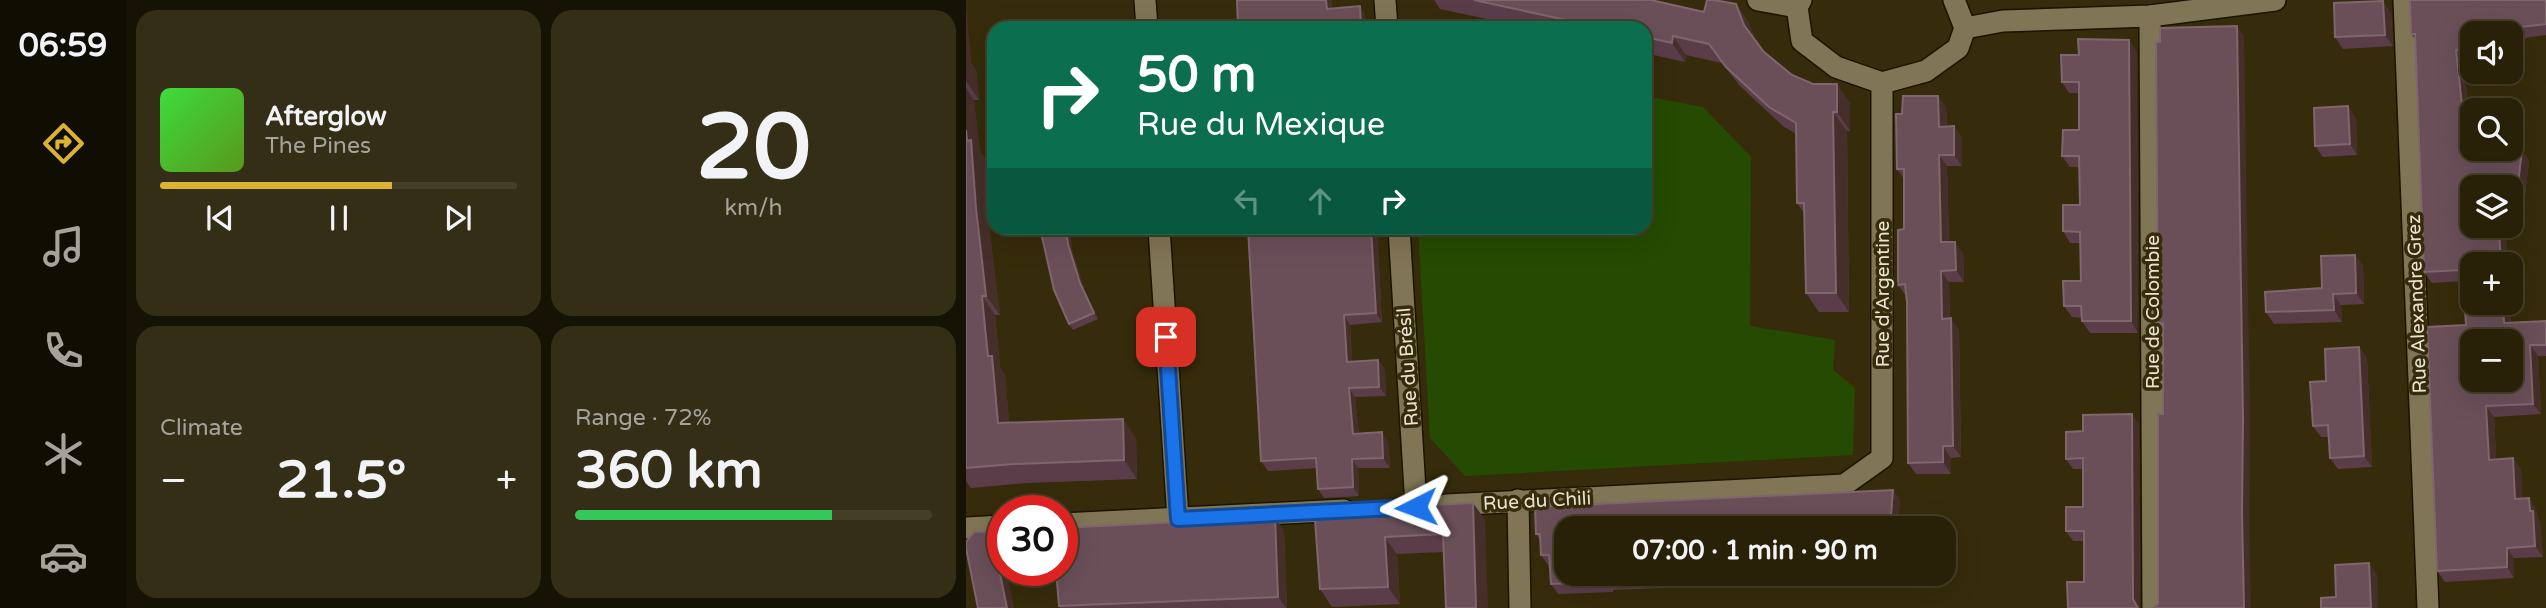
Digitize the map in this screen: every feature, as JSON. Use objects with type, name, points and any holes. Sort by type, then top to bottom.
[{"type":"street","points":[[1145,0],[1146,21]]},
{"type":"street","points":[[1385,0],[1386,21]]},
{"type":"street","points":[[1758,0],[1799,4],[1802,41],[1836,67],[1882,83],[1926,71],[1958,48],[1965,28],[1954,0]]},
{"type":"street","points":[[1965,28],[2003,21],[2150,16],[2275,0]]},
{"type":"street","name":"Rue Alexandre Grez","points":[[2404,0],[2428,608]]},
{"type":"street","name":"Rue de Colombie","points":[[2150,16],[2153,608]]},
{"type":"street","name":"Rue d'Argentine","points":[[1844,485],[1882,458],[1882,83]]},
{"type":"street","points":[[1160,235],[1178,519]]},
{"type":"street","name":"Rue du Brésil","points":[[1399,235],[1416,507]]},
{"type":"street","name":"Rue du Chili","points":[[1390,508],[1844,485]]},
{"type":"street","points":[[1518,500],[1520,608]]},
{"type":"street","points":[[1078,523],[1363,509]]},
{"type":"street","points":[[966,528],[987,527]]},
{"type":"green space","points":[[1652,97],[1703,107],[1751,157],[1750,326],[1835,340],[1833,370],[1855,388],[1853,455],[1465,476],[1430,438],[1418,235],[1652,235]]},
{"type":"building","points":[[1237,0],[1326,0],[1327,9],[1360,6],[1361,21],[1238,21]]},
{"type":"building","points":[[1474,0],[1651,0],[1704,12],[1707,0],[1736,4],[1744,25],[1764,52],[1792,75],[1813,84],[1837,84],[1837,112],[1833,112],[1836,293],[1806,293],[1804,203],[1797,203],[1796,123],[1769,107],[1726,67],[1709,44],[1673,36],[1672,43],[1652,39],[1652,21],[1571,21]]},
{"type":"building","points":[[2410,0],[2546,0],[2546,24],[2523,27],[2523,21],[2460,21],[2460,50],[2456,50],[2461,98],[2460,161],[2521,161],[2519,175],[2460,175],[2460,238],[2500,238],[2500,252],[2460,252],[2460,270],[2424,272],[2415,34],[2411,34]]},
{"type":"building","points":[[2383,1],[2385,35],[2335,37],[2334,3]]},
{"type":"building","points":[[2237,26],[2244,608],[2153,608],[2158,604],[2158,414],[2163,414],[2163,323],[2158,323],[2156,42],[2160,42],[2160,28]]},
{"type":"building","points":[[2078,39],[2129,40],[2131,321],[2082,321],[2081,306],[2064,306],[2063,281],[2081,281],[2080,232],[2063,231],[2063,205],[2080,205],[2079,156],[2062,156],[2063,130],[2079,130],[2079,82],[2062,82],[2061,55],[2079,55]]},
{"type":"building","points":[[1903,96],[1938,96],[1939,127],[1954,126],[1954,155],[1939,155],[1941,242],[1955,242],[1956,270],[1941,271],[1942,319],[1951,318],[1953,446],[1943,446],[1943,462],[1908,463],[1907,302],[1905,284],[1898,285],[1898,230],[1904,229],[1904,169],[1897,169],[1896,114],[1902,114]]},
{"type":"building","points":[[2348,106],[2350,144],[2315,146],[2314,108]]},
{"type":"building","points":[[966,130],[967,141],[971,140],[986,296],[982,296],[988,356],[992,356],[998,423],[1123,419],[1124,460],[966,468]]},
{"type":"building","points":[[1042,235],[1067,235],[1080,283],[1094,313],[1069,324],[1054,290]]},
{"type":"building","points":[[1248,235],[1371,235],[1376,313],[1344,315],[1347,362],[1378,360],[1379,387],[1349,388],[1353,434],[1382,432],[1383,458],[1352,459],[1353,487],[1318,489],[1316,458],[1261,461]]},
{"type":"building","points":[[2355,255],[2356,293],[2333,294],[2334,310],[2266,312],[2265,292],[2322,288],[2321,256]]},
{"type":"building","points":[[2465,315],[2504,315],[2504,323],[2546,321],[2546,345],[2530,345],[2533,404],[2486,406],[2489,460],[2513,458],[2515,499],[2529,498],[2530,511],[2533,511],[2535,546],[2507,548],[2507,567],[2437,571],[2427,327],[2466,325]]},
{"type":"building","points":[[2359,347],[2364,456],[2330,458],[2328,425],[2313,426],[2310,382],[2326,381],[2325,349]]},
{"type":"building","points":[[2132,414],[2133,599],[2138,608],[2068,608],[2067,582],[2084,582],[2084,531],[2066,531],[2066,507],[2083,507],[2083,458],[2066,459],[2066,432],[2083,431],[2083,415]]},
{"type":"building","points":[[1893,490],[1891,515],[1554,516],[1554,584],[1551,584],[1549,555],[1541,555],[1540,534],[1536,534],[1535,507]]},
{"type":"building","points":[[1473,503],[1476,608],[1446,608],[1443,534],[1385,537],[1388,587],[1320,589],[1314,506],[1348,505],[1348,509]]},
{"type":"building","points":[[1275,517],[1278,597],[1059,606],[1057,586],[1078,586],[1078,527]]},
{"type":"building","points":[[974,532],[987,532],[987,586],[1003,586],[1007,608],[978,608],[966,548],[966,542]]},
{"type":"building","points":[[2369,563],[2371,608],[2321,608],[2321,598],[2336,597],[2335,565]]},
{"type":"route","points":[[1166,337],[1178,519],[1416,507]]}]
